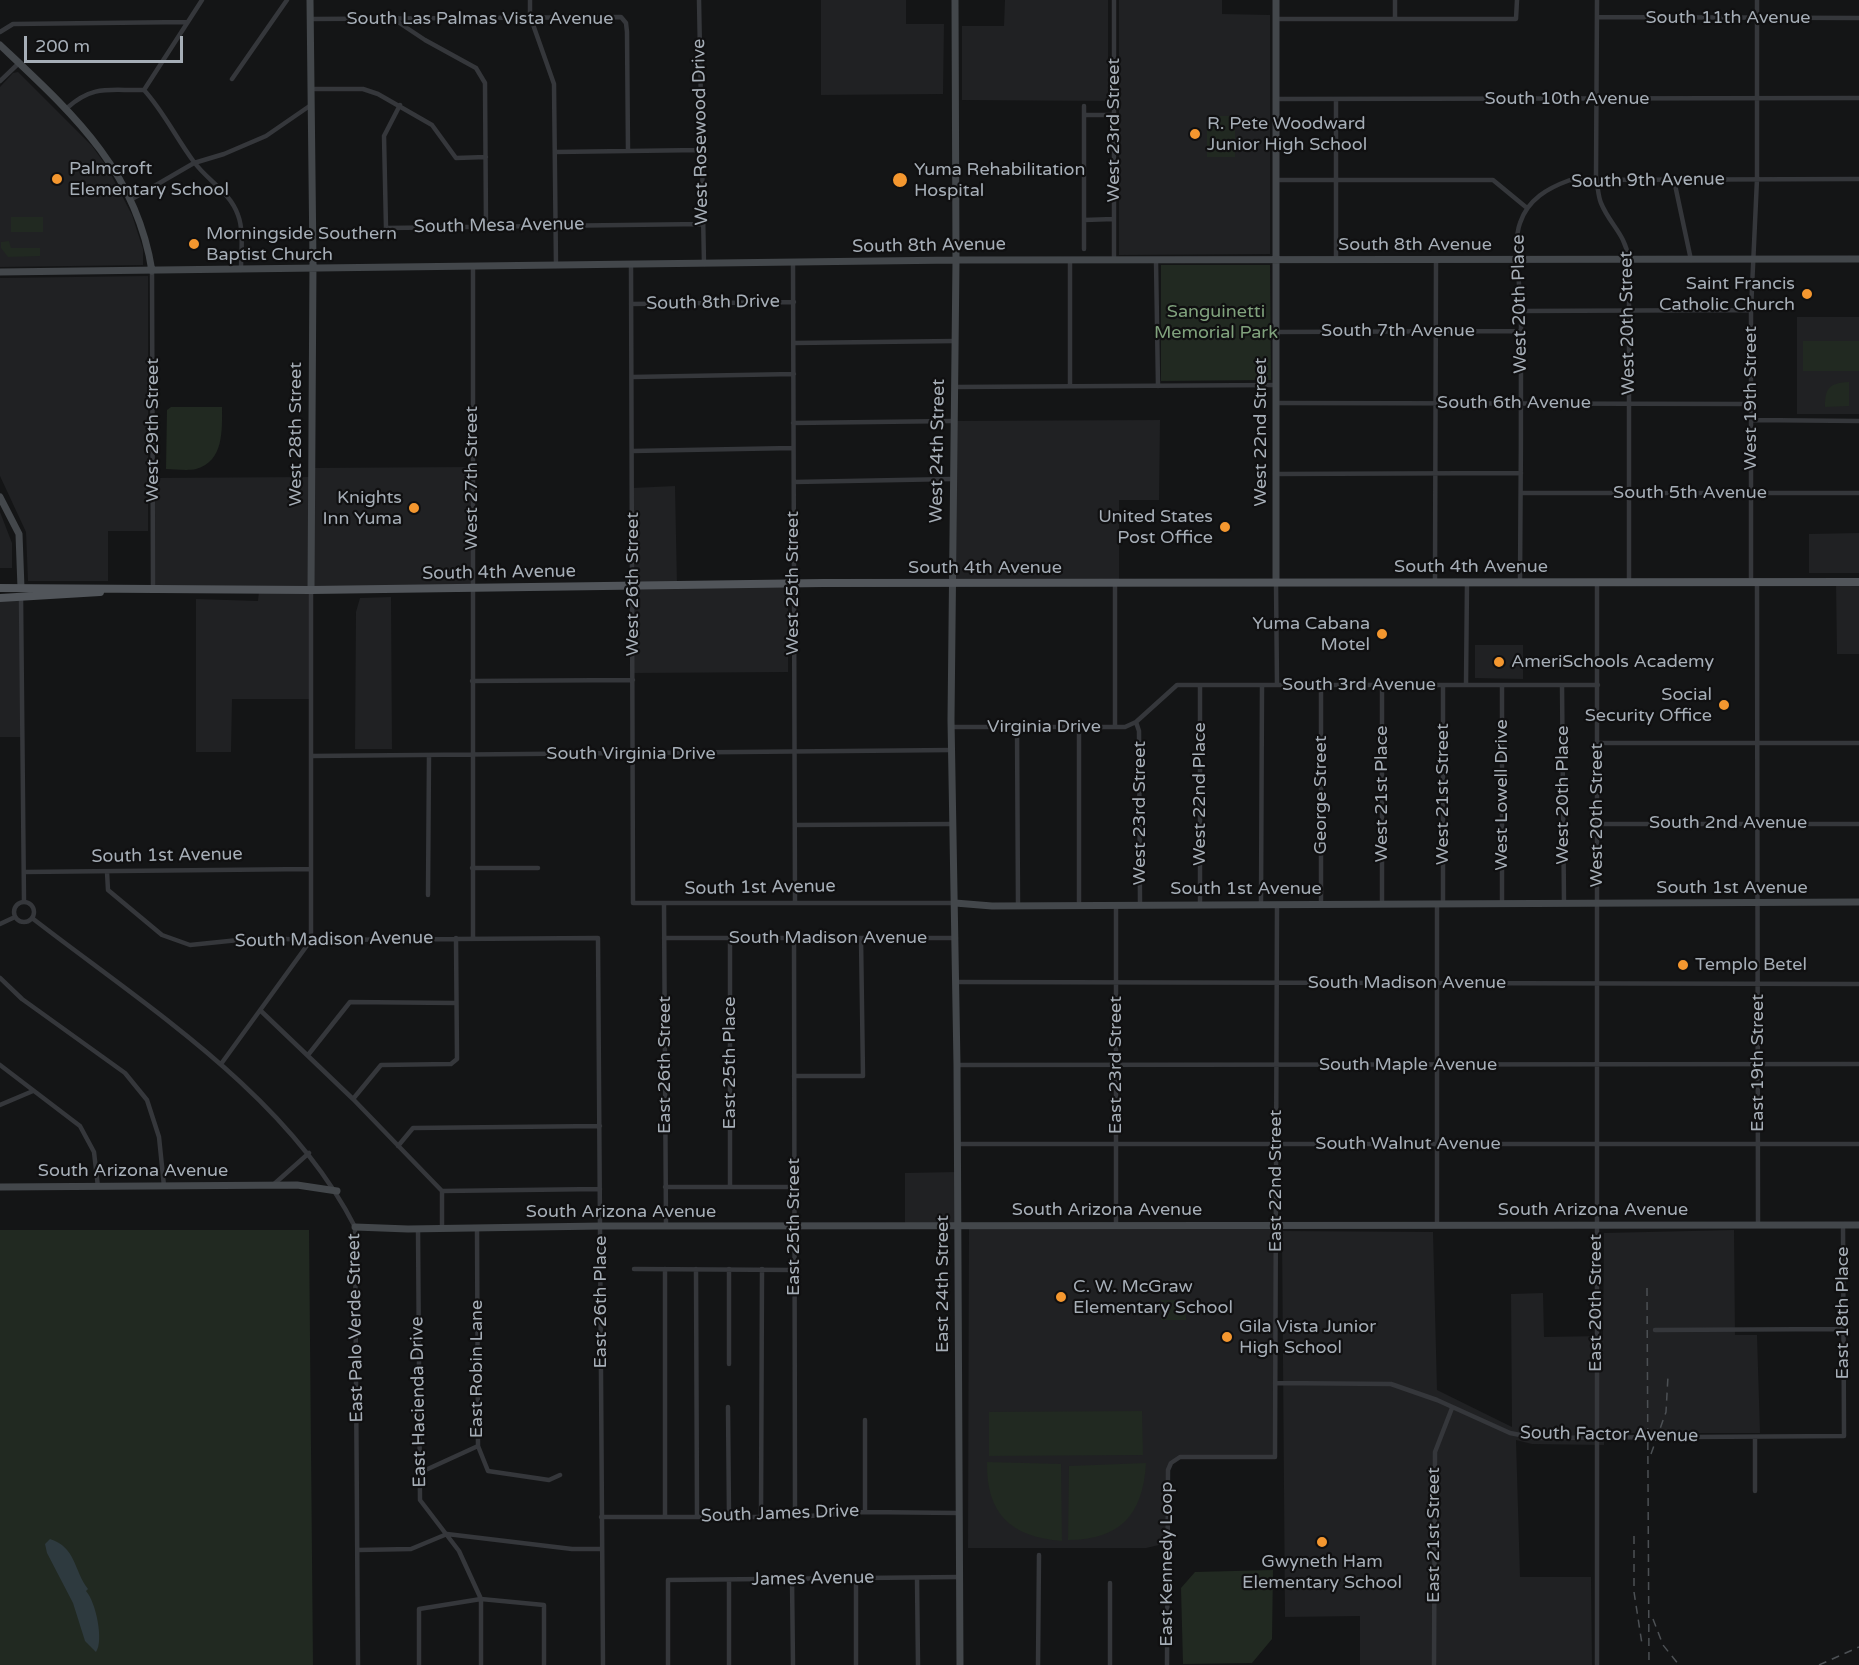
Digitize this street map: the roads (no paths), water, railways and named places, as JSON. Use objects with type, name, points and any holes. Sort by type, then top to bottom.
[{"type":"main road","name":"South 4th Avenue","points":[[0,598],[111,590],[793,584],[1859,582]]},
{"type":"main road","name":"South 4th Avenue","points":[[0,588],[76,587],[111,590]]},
{"type":"main road","points":[[21,588],[21,597]]},
{"type":"street","points":[[144,90],[202,0]]},
{"type":"street","points":[[232,79],[287,0]]},
{"type":"street","name":"West 28th Street","points":[[310,0],[313,268],[311,940]]},
{"type":"street","points":[[530,0],[530,16],[554,84],[556,266]]},
{"type":"street","name":"West Rosewood Drive","points":[[699,0],[704,264]]},
{"type":"street","name":"West 24th Street","points":[[955,0],[956,260],[952,479],[952,750],[955,903]]},
{"type":"street","name":"West 23rd Street","points":[[1114,0],[1114,260]]},
{"type":"street","name":"West 22nd Street","points":[[1276,0],[1277,685]]},
{"type":"street","points":[[1395,0],[1395,19]]},
{"type":"street","points":[[1276,19],[1516,18],[1517,0]]},
{"type":"street","name":"West 20th Street","points":[[1597,0],[1596,179],[1601,203],[1620,230],[1627,245],[1629,260],[1629,582]]},
{"type":"street","name":"West 19th Street","points":[[1757,0],[1757,179],[1751,310],[1751,493],[1757,743],[1757,903]]},
{"type":"street","name":"South Las Palmas Vista Avenue","points":[[312,19],[395,20],[612,15],[621,17],[626,23],[628,151]]},
{"type":"street","name":"South 11th Avenue","points":[[1597,17],[1859,18]]},
{"type":"street","points":[[395,20],[425,40],[476,68],[485,83],[486,226]]},
{"type":"street","points":[[0,32],[13,24],[187,22]]},
{"type":"street","points":[[0,45],[67,108],[108,158],[132,199],[145,233],[152,271]]},
{"type":"street","points":[[0,81],[19,63]]},
{"type":"street","points":[[312,89],[363,89],[400,105],[432,125],[456,158],[486,157]]},
{"type":"street","points":[[67,108],[82,95],[91,91],[144,90],[161,109],[194,163],[230,200],[238,213],[241,226],[241,270]]},
{"type":"street","name":"South 10th Avenue","points":[[1275,99],[1859,98]]},
{"type":"street","points":[[1336,100],[1336,260]]},
{"type":"street","points":[[132,199],[194,163],[224,154],[266,136],[311,105]]},
{"type":"street","name":"South Mesa Avenue","points":[[400,105],[384,136],[386,228],[703,224]]},
{"type":"street","points":[[1084,106],[1084,249]]},
{"type":"street","points":[[1084,115],[1114,115]]},
{"type":"street","points":[[555,152],[701,150]]},
{"type":"street","name":"South 9th Avenue","points":[[1527,208],[1553,186],[1570,180],[1859,179]]},
{"type":"street","points":[[1276,180],[1493,180],[1527,208]]},
{"type":"street","points":[[1674,180],[1691,260]]},
{"type":"street","name":"West 20th Place","points":[[1520,582],[1521,311],[1516,242],[1527,208]]},
{"type":"street","points":[[1084,220],[1114,219]]},
{"type":"street","name":"South 8th Avenue","points":[[0,272],[956,260],[1859,259]]},
{"type":"street","points":[[1070,260],[1070,385]]},
{"type":"street","points":[[1435,582],[1436,260]]},
{"type":"street","points":[[1156,261],[1158,386]]},
{"type":"street","name":"West 25th Street","points":[[794,263],[795,903]]},
{"type":"street","name":"West 26th Street","points":[[632,265],[633,903]]},
{"type":"street","name":"West 27th Street","points":[[473,267],[473,938]]},
{"type":"street","name":"West 29th Street","points":[[152,271],[153,590]]},
{"type":"street","name":"South 8th Drive","points":[[631,304],[794,302]]},
{"type":"street","points":[[1521,311],[1751,310]]},
{"type":"street","name":"South 7th Avenue","points":[[1275,332],[1521,331]]},
{"type":"street","points":[[794,343],[955,341]]},
{"type":"street","points":[[632,377],[794,374]]},
{"type":"street","points":[[954,387],[1275,385]]},
{"type":"street","name":"South 6th Avenue","points":[[1276,403],[1752,404]]},
{"type":"street","points":[[1752,420],[1859,421]]},
{"type":"street","points":[[793,423],[953,422]]},
{"type":"street","points":[[632,451],[793,448]]},
{"type":"street","points":[[1275,474],[1521,473]]},
{"type":"street","points":[[794,482],[952,479]]},
{"type":"street","name":"South 5th Avenue","points":[[1521,493],[1859,493]]},
{"type":"street","points":[[0,497],[19,534],[21,588]]},
{"type":"street","points":[[1466,685],[1467,582]]},
{"type":"street","name":"West 20th Street","points":[[1597,582],[1597,904]]},
{"type":"street","name":"West 23rd Street","points":[[1115,583],[1115,727]]},
{"type":"street","points":[[21,597],[24,902]]},
{"type":"street","points":[[472,681],[633,680]]},
{"type":"street","name":"South 3rd Avenue","points":[[1136,722],[1174,686],[1200,684],[1598,685]]},
{"type":"street","name":"West 22nd Place","points":[[1200,684],[1200,904]]},
{"type":"street","name":"West 21st Street","points":[[1440,904],[1443,684]]},
{"type":"street","points":[[1261,904],[1262,685]]},
{"type":"street","name":"George Street","points":[[1321,685],[1322,904]]},
{"type":"street","name":"West 21st Place","points":[[1382,685],[1382,904]]},
{"type":"street","name":"West Lowell Drive","points":[[1502,685],[1502,904]]},
{"type":"street","name":"West 20th Place","points":[[1562,685],[1564,904]]},
{"type":"street","name":"West 23rd Street","points":[[1136,722],[1139,730],[1140,904]]},
{"type":"street","name":"Virginia Drive","points":[[952,727],[1115,727],[1131,726],[1136,722]]},
{"type":"street","points":[[1017,727],[1018,905]]},
{"type":"street","points":[[1079,727],[1079,904]]},
{"type":"street","points":[[1597,743],[1859,743]]},
{"type":"street","name":"South Virginia Drive","points":[[311,756],[952,750]]},
{"type":"street","points":[[428,895],[429,755]]},
{"type":"street","points":[[795,825],[953,824]]},
{"type":"street","name":"South 2nd Avenue","points":[[1598,824],[1859,824]]},
{"type":"street","points":[[472,868],[538,868]]},
{"type":"street","name":"South 1st Avenue","points":[[24,872],[310,869]]},
{"type":"street","name":"South Madison Avenue","points":[[107,872],[108,890],[162,935],[176,942],[201,945],[258,938],[311,940],[598,938]]},
{"type":"street","points":[[15,916],[16,907],[24,902]]},
{"type":"street","points":[[15,916],[23,922],[32,918],[33,907],[24,902]]},
{"type":"street","name":"South 1st Avenue","points":[[633,903],[1018,905],[1859,902]]},
{"type":"street","name":"East 24th Street","points":[[955,903],[960,1665]]},
{"type":"street","name":"East 19th Street","points":[[1757,903],[1758,1224]]},
{"type":"street","name":"East 26th Street","points":[[664,904],[666,1226]]},
{"type":"street","name":"East 23rd Street","points":[[1116,904],[1116,1225]]},
{"type":"street","name":"East 22nd Street","points":[[1171,1463],[1180,1457],[1275,1457],[1277,904]]},
{"type":"street","points":[[1437,1226],[1437,983],[1440,904]]},
{"type":"street","name":"East 20th Street","points":[[1597,904],[1597,1665]]},
{"type":"street","points":[[0,924],[15,916]]},
{"type":"street","name":"East Palo Verde Street","points":[[32,918],[221,1064],[309,1153],[337,1191],[356,1227],[358,1665]]},
{"type":"street","name":"East 26th Place","points":[[598,938],[603,1665]]},
{"type":"street","name":"South Madison Avenue","points":[[664,938],[956,938]]},
{"type":"street","name":"East 25th Place","points":[[730,938],[730,1187]]},
{"type":"street","name":"East 25th Street","points":[[794,938],[795,1517]]},
{"type":"street","points":[[353,1099],[381,1065],[451,1064],[457,1059],[456,939]]},
{"type":"street","points":[[794,1076],[863,1076],[861,939]]},
{"type":"street","points":[[221,1064],[311,940]]},
{"type":"street","points":[[0,978],[68,1033],[119,1068],[147,1100],[159,1137],[164,1186]]},
{"type":"street","name":"South Madison Avenue","points":[[956,982],[1859,984]]},
{"type":"street","points":[[308,1055],[350,1002],[456,1003]]},
{"type":"street","points":[[261,1011],[353,1099],[442,1191],[442,1228]]},
{"type":"street","name":"South Maple Avenue","points":[[957,1065],[1859,1064]]},
{"type":"street","points":[[0,1065],[80,1126],[94,1152],[98,1186]]},
{"type":"street","points":[[0,1105],[33,1091]]},
{"type":"street","points":[[398,1146],[413,1128],[600,1126]]},
{"type":"street","name":"South Walnut Avenue","points":[[957,1144],[1859,1144]]},
{"type":"street","points":[[273,1185],[309,1153]]},
{"type":"street","name":"South Arizona Avenue","points":[[0,1187],[273,1185],[316,1186],[337,1191]]},
{"type":"street","points":[[665,1187],[795,1187]]},
{"type":"street","points":[[442,1191],[600,1189]]},
{"type":"street","name":"South Arizona Avenue","points":[[356,1227],[418,1229],[601,1226],[1859,1225]]},
{"type":"street","name":"East 18th Place","points":[[1843,1226],[1844,1436]]},
{"type":"street","name":"East Robin Lane","points":[[419,1473],[478,1446],[477,1228]]},
{"type":"street","name":"East Hacienda Drive","points":[[418,1229],[420,1500],[459,1551],[481,1599],[482,1665]]},
{"type":"street","points":[[634,1269],[794,1270]]},
{"type":"street","points":[[665,1269],[665,1516]]},
{"type":"street","points":[[696,1269],[697,1516]]},
{"type":"street","points":[[729,1269],[729,1364]]},
{"type":"street","points":[[761,1516],[762,1269]]},
{"type":"street","points":[[1655,1330],[1843,1329]]},
{"type":"street","name":"South Factor Avenue","points":[[1275,1383],[1391,1384],[1510,1433],[1536,1438],[1844,1436]]},
{"type":"street","points":[[728,1407],[729,1516]]},
{"type":"street","name":"East 21st Street","points":[[1434,1665],[1435,1452],[1452,1408]]},
{"type":"street","points":[[865,1420],[865,1512]]},
{"type":"street","points":[[1755,1438],[1755,1491]]},
{"type":"street","points":[[478,1446],[488,1471],[549,1480],[560,1475]]},
{"type":"street","name":"East Kennedy Loop","points":[[1167,1665],[1168,1470],[1171,1463]]},
{"type":"street","name":"South James Drive","points":[[601,1517],[795,1517],[865,1512],[958,1513]]},
{"type":"street","points":[[358,1550],[411,1549],[447,1533],[572,1549],[602,1549]]},
{"type":"street","points":[[1038,1665],[1039,1555]]},
{"type":"street","name":"James Avenue","points":[[668,1665],[668,1580],[959,1577]]},
{"type":"street","points":[[856,1578],[856,1665]]},
{"type":"street","points":[[917,1578],[918,1665]]},
{"type":"street","points":[[792,1579],[793,1665]]},
{"type":"street","points":[[729,1580],[729,1665]]},
{"type":"street","points":[[1110,1582],[1110,1665]]},
{"type":"street","points":[[419,1665],[419,1609],[481,1599],[544,1605],[544,1665]]},
{"type":"railway","points":[[1647,1288],[1649,1665]]},
{"type":"railway","points":[[1651,1454],[1666,1412],[1668,1376]]},
{"type":"railway","points":[[1634,1536],[1634,1592],[1642,1644]]},
{"type":"railway","points":[[1653,1619],[1663,1645],[1679,1665]]},
{"type":"railway","points":[[1819,1665],[1859,1647]]},
{"type":"place","name":"R. Pete Woodward Junior High School","points":[[1195,134]]},
{"type":"place","name":"Palmcroft Elementary School","points":[[57,179]]},
{"type":"place","name":"Yuma Rehabilitation Hospital","points":[[900,180]]},
{"type":"place","name":"Morningside Southern Baptist Church","points":[[194,244]]},
{"type":"place","name":"Saint Francis Catholic Church","points":[[1807,294]]},
{"type":"place","name":"Knights Inn Yuma","points":[[414,508]]},
{"type":"place","name":"United States Post Office","points":[[1225,527]]},
{"type":"place","name":"Yuma Cabana Motel","points":[[1382,634]]},
{"type":"place","name":"AmeriSchools Academy","points":[[1499,662]]},
{"type":"place","name":"Social Security Office","points":[[1724,705]]},
{"type":"place","name":"Templo Betel","points":[[1683,965]]},
{"type":"place","name":"C. W. McGraw Elementary School","points":[[1061,1297]]},
{"type":"place","name":"Gila Vista Junior High School","points":[[1227,1337]]},
{"type":"place","name":"Gwyneth Ham Elementary School","points":[[1322,1542]]},
{"type":"park label","name":"Sanguinetti Memorial Park","points":[[1216,322]]}]
